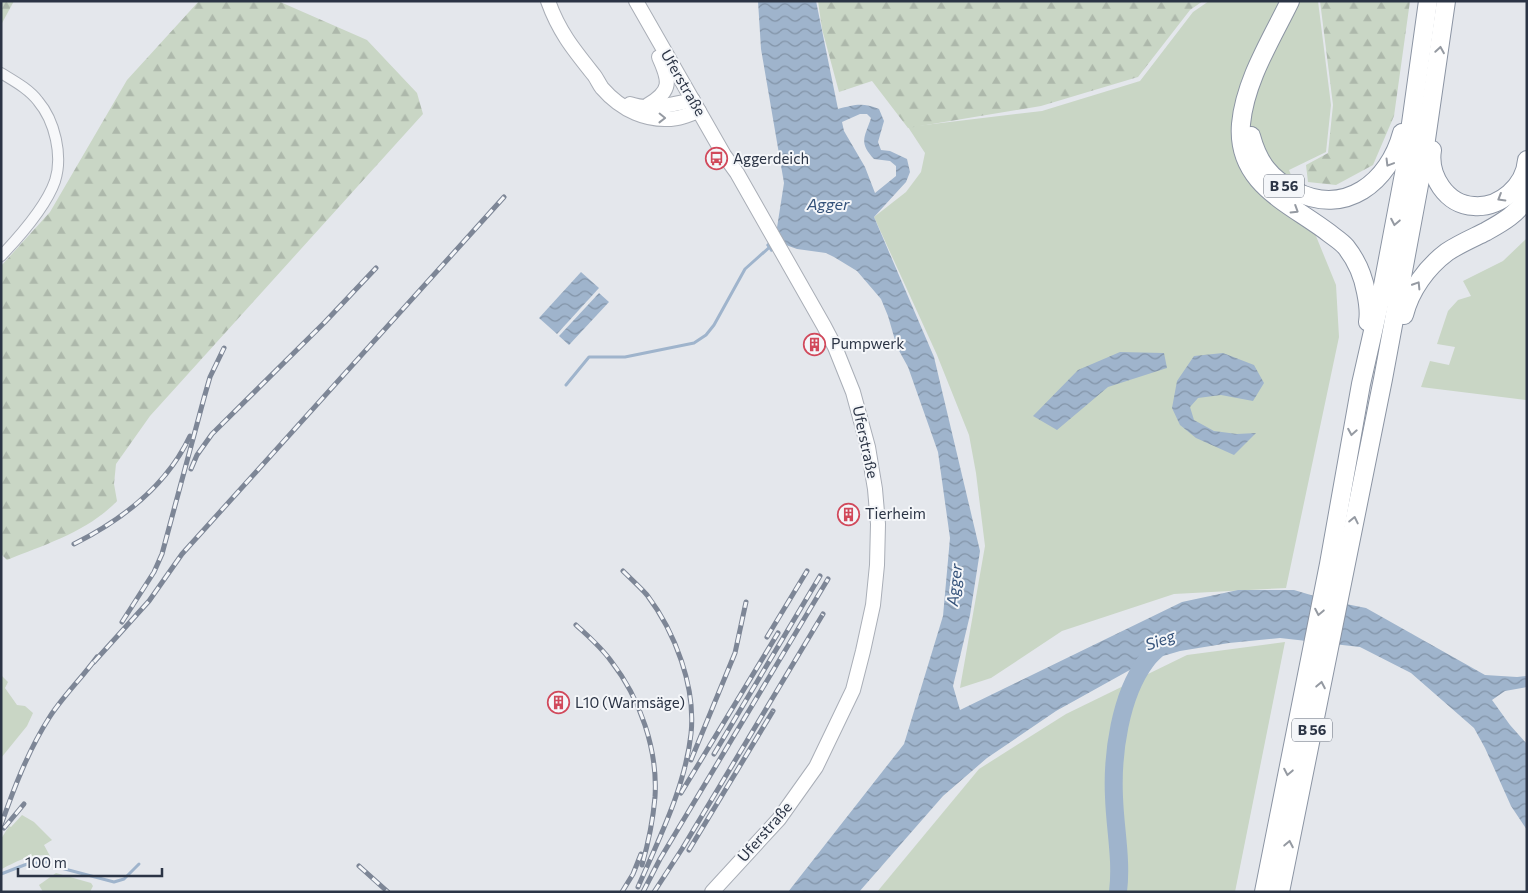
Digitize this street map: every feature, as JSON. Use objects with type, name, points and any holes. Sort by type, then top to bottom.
[{"type":"highway","points":[[1290,1],[1258,67],[1244,103],[1241,126],[1242,147],[1250,169],[1264,187],[1281,202],[1314,222],[1346,246],[1363,275],[1370,311],[1362,357],[1361,384]]},
{"type":"highway","name":"B 56","points":[[1295,1],[1262,73],[1250,114],[1250,129],[1255,151],[1265,167],[1280,184],[1306,197],[1325,199],[1346,198],[1369,186],[1384,172],[1398,150],[1417,84]]},
{"type":"highway","name":"B 56","points":[[1280,892],[1336,566],[1361,384],[1382,296],[1403,184],[1428,1]]},
{"type":"highway","name":"B 56","points":[[1264,892],[1336,566],[1384,379],[1421,174],[1446,1]]},
{"type":"highway","points":[[1432,98],[1436,122],[1431,157],[1432,169],[1438,183],[1446,194],[1458,202],[1472,206],[1487,206],[1500,201],[1513,191],[1521,179],[1527,160]]},
{"type":"highway","points":[[1384,379],[1394,355],[1406,306],[1417,283],[1432,265],[1448,252],[1514,214],[1527,197]]},
{"type":"street","points":[[548,1],[556,20],[579,58],[601,87],[617,103],[641,116],[661,119],[677,118],[696,105]]},
{"type":"street","points":[[553,1],[556,20]]},
{"type":"street","name":"Uferstraße","points":[[636,1],[724,155],[737,173],[835,347],[861,418],[875,489],[878,524],[877,565],[873,605],[853,690],[816,767],[779,819],[712,892]]},
{"type":"street","points":[[645,107],[663,94],[668,82],[652,39],[652,30]]},
{"type":"street","points":[[1,73],[27,90],[45,110],[57,144],[57,172],[47,197],[1,256]]},
{"type":"street","points":[[594,76],[627,102],[645,107],[677,104],[696,105]]},
{"type":"green space","points":[[1,1],[14,1],[1,25]]},
{"type":"green space","points":[[199,1],[278,1],[367,40],[417,93],[423,114],[150,416],[116,464],[114,484],[117,501],[93,521],[79,529],[7,560],[1,554],[1,266],[50,212],[127,80]]},
{"type":"green space","points":[[818,1],[1203,1],[1190,10],[1138,77],[1041,106],[908,128],[872,81],[839,92],[822,29]]},
{"type":"green space","points":[[1209,1],[1318,1],[1331,105],[1326,152],[1289,170],[1336,285],[1339,337],[1286,588],[1174,594],[1062,631],[991,678],[960,688],[985,546],[976,473],[969,435],[937,355],[874,217],[906,192],[921,172],[925,153],[908,127],[1042,111],[1140,81],[1193,12]]},
{"type":"green space","points":[[1320,1],[1410,1],[1394,116],[1373,165],[1336,185],[1308,182],[1306,165],[1328,153],[1333,105]]},
{"type":"green space","points":[[1527,238],[1527,400],[1421,387],[1430,361],[1449,365],[1455,347],[1437,344],[1448,311],[1458,300],[1471,296],[1463,281],[1503,261]]},
{"type":"green space","points":[[1285,642],[1235,892],[877,892],[979,769],[1066,714],[1187,655]]},
{"type":"green space","points":[[1,675],[8,682],[5,688],[17,705],[25,706],[33,713],[27,726],[1,758]]},
{"type":"green space","points":[[22,815],[34,822],[52,840],[44,845],[50,856],[31,857],[2,869],[1,839],[9,826],[11,827]]},
{"type":"green space","points":[[56,873],[91,883],[93,886],[90,892],[43,892],[39,885]]},
{"type":"water","points":[[758,1],[816,1],[838,109],[863,105],[879,109],[884,121],[878,142],[881,150],[890,151],[907,159],[910,172],[906,182],[874,217],[934,357],[980,551],[970,615],[953,686],[960,710],[1182,602],[1238,590],[1294,590],[1331,601],[1366,608],[1485,675],[1527,676],[1527,687],[1505,691],[1492,700],[1527,744],[1527,830],[1511,806],[1474,728],[1411,673],[1360,647],[1280,638],[1229,643],[1180,651],[1146,661],[1056,711],[987,758],[943,796],[859,892],[788,892],[904,744],[943,616],[950,538],[938,452],[908,367],[897,347],[881,299],[857,271],[826,253],[797,249],[786,245],[771,252],[766,245],[776,234],[784,183],[761,49]],"holes":[[[860,114],[867,114],[871,118],[864,139],[866,148],[874,159],[890,161],[896,166],[896,176],[875,193],[865,167],[844,131],[842,122]]]},
{"type":"water","points":[[581,272],[599,288],[557,334],[539,318]]},
{"type":"water","points":[[599,293],[609,302],[569,345],[559,336]]},
{"type":"water","points":[[1120,352],[1164,353],[1167,368],[1108,387],[1057,430],[1033,416],[1078,370]]},
{"type":"water","points":[[1223,353],[1254,365],[1264,383],[1253,401],[1221,395],[1198,398],[1190,407],[1194,420],[1214,431],[1237,434],[1256,433],[1234,455],[1196,438],[1180,425],[1172,408],[1177,381],[1194,356]]},
{"type":"waterway","points":[[566,385],[589,357],[625,357],[694,343],[706,335],[714,325],[745,269],[772,245]]},
{"type":"waterway","name":"Sieg","points":[[1118,892],[1119,856],[1114,780],[1116,744],[1124,708],[1137,675],[1162,644]]},
{"type":"waterway","points":[[1,874],[27,864],[47,862]]},
{"type":"waterway","points":[[61,868],[114,882],[124,879],[139,864]]},
{"type":"railway","points":[[94,662],[149,601],[182,554],[504,197]]},
{"type":"railway","points":[[191,469],[197,455],[212,434],[325,322],[376,268]]},
{"type":"railway","points":[[122,622],[154,572],[162,554],[210,377],[224,348]]},
{"type":"railway","points":[[74,544],[109,524],[141,499],[169,470],[190,436]]},
{"type":"railway","points":[[623,571],[647,595],[675,643],[687,679],[692,716],[688,754],[683,774],[662,831],[638,887]]},
{"type":"railway","points":[[767,637],[807,571]]},
{"type":"railway","points":[[714,754],[820,576]]},
{"type":"railway","points":[[643,892],[660,859],[828,579]]},
{"type":"railway","points":[[691,760],[735,653],[746,602]]},
{"type":"railway","points":[[654,892],[682,849],[823,614]]},
{"type":"railway","points":[[576,625],[603,651],[631,691],[650,743],[655,779],[655,797],[650,832],[642,865]]},
{"type":"railway","points":[[681,793],[778,633]]},
{"type":"railway","points":[[1,825],[34,743],[60,702],[97,657]]},
{"type":"railway","points":[[689,850],[773,711]]},
{"type":"railway","points":[[4,828],[24,804]]},
{"type":"railway","points":[[622,892],[633,874],[641,854]]},
{"type":"railway","points":[[359,866],[388,892]]},
{"type":"place","name":"Aggerdeich","points":[[717,159]]},
{"type":"place","name":"Pumpwerk","points":[[815,344]]},
{"type":"place","name":"Tierheim","points":[[849,514]]},
{"type":"place","name":"L10 (Warmsäge)","points":[[559,703]]},
{"type":"water label","name":"Agger","points":[[828,204]]},
{"type":"water label","name":"Agger","points":[[954,585]]}]
